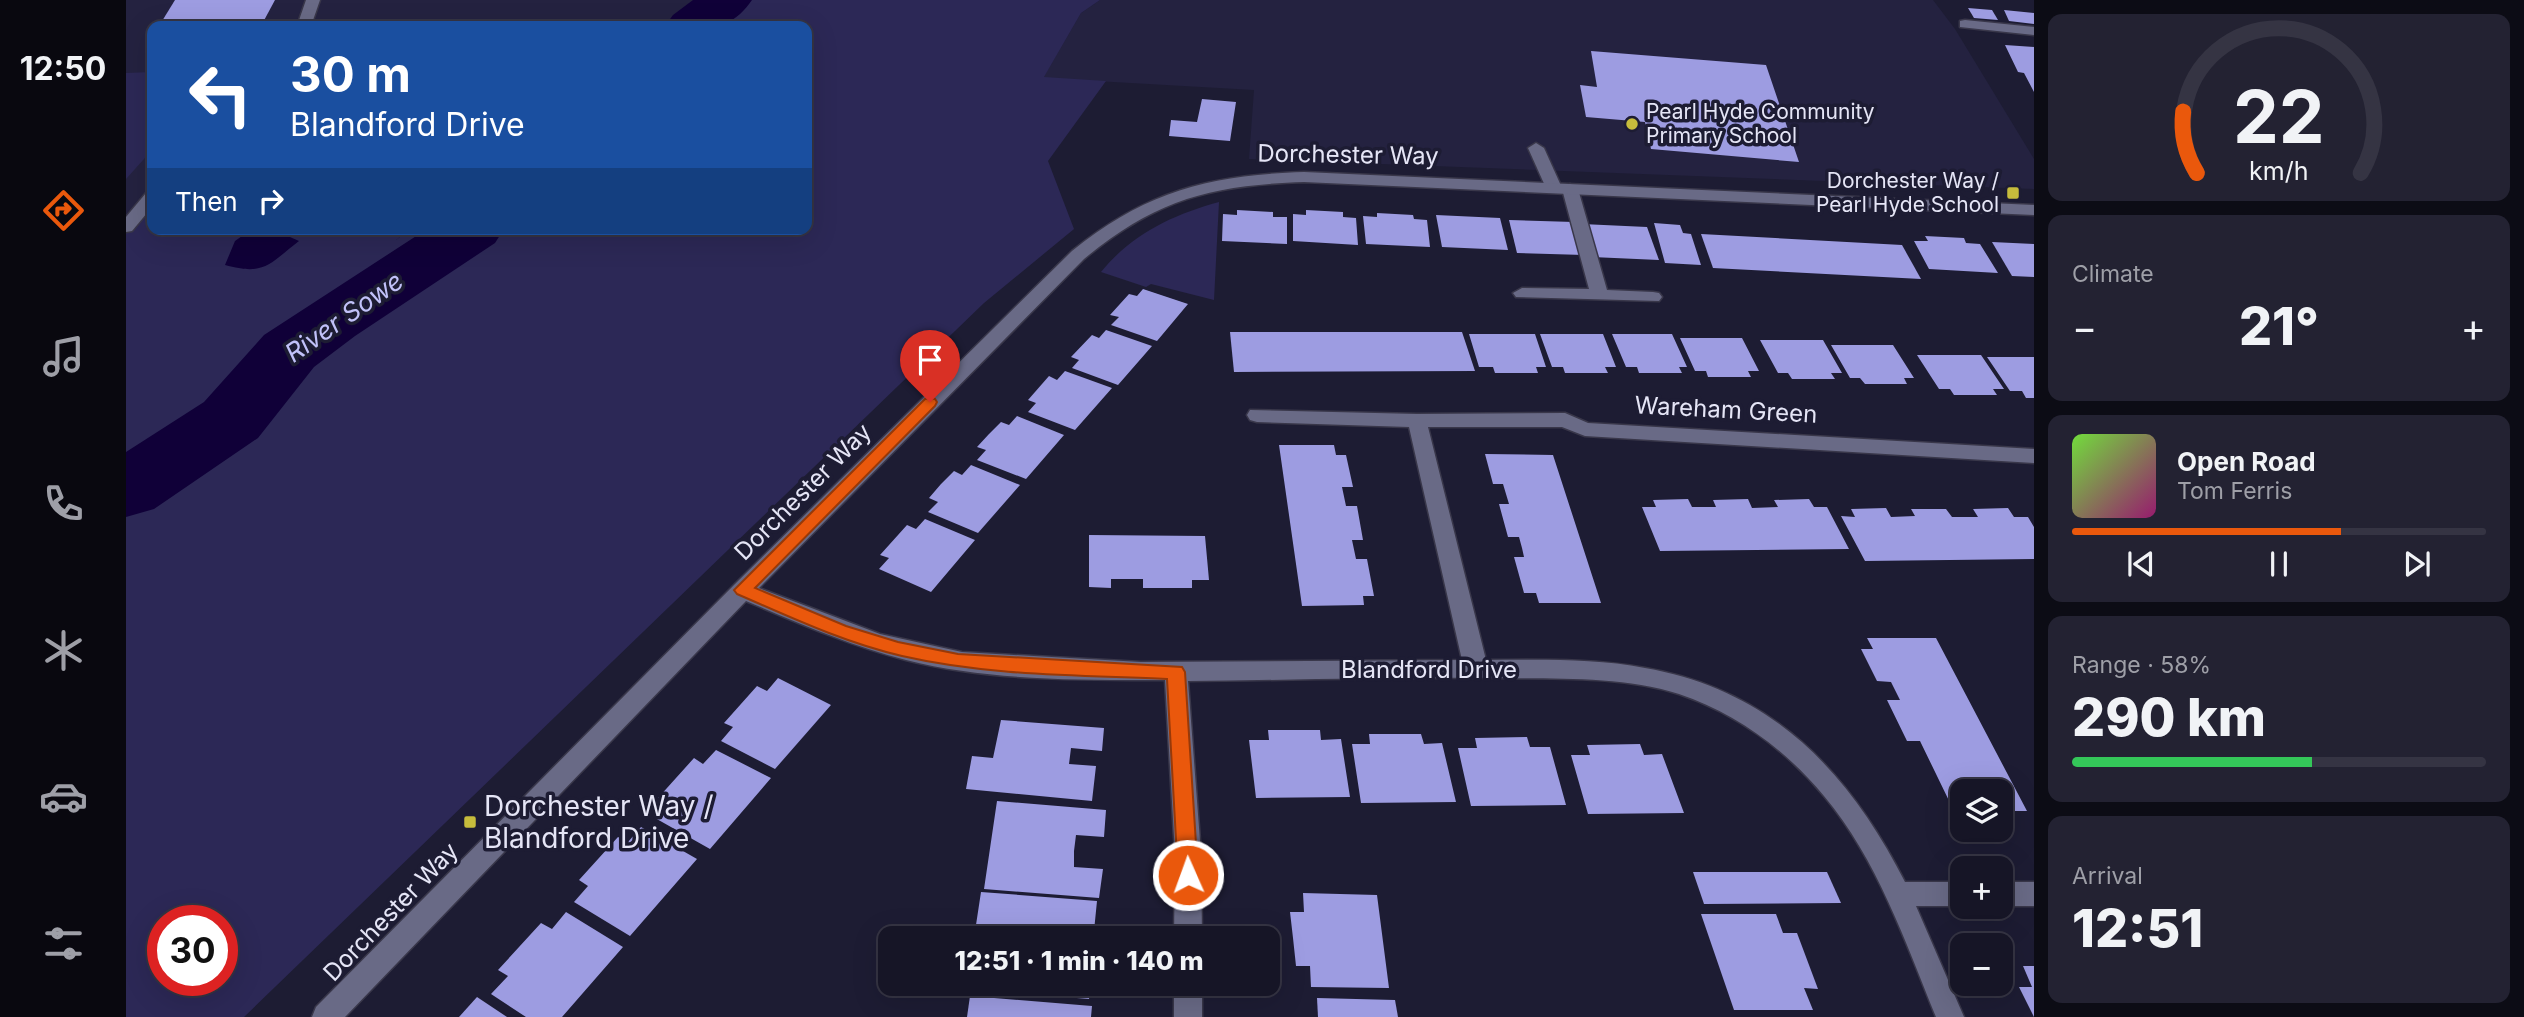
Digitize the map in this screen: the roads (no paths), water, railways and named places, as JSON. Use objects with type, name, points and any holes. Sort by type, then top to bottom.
[{"type":"street","points":[[306,21],[313,0]]},
{"type":"street","points":[[1965,24],[2034,31]]},
{"type":"street","points":[[1536,148],[1562,189],[1599,295]]},
{"type":"street","name":"Dorchester Way","points":[[326,1017],[743,590],[1078,255],[1098,237],[1147,207],[1188,190],[1267,177],[2034,210]]},
{"type":"street","points":[[126,227],[147,203]]},
{"type":"street","points":[[1522,293],[1653,297]]},
{"type":"street","name":"Wareham Green","points":[[1257,415],[1417,421],[1564,420],[1585,429],[2034,456]]},
{"type":"street","points":[[1417,421],[1476,668]]},
{"type":"street","name":"Blandford Drive","points":[[743,590],[841,631],[898,649],[958,661],[1176,672],[1601,669],[1639,674],[1675,683],[1743,712],[1801,754],[1846,802],[1860,821],[1898,894],[1950,1017]]},
{"type":"street","points":[[1176,672],[1188,854],[1188,926]]},
{"type":"street","points":[[1898,894],[1950,894]]},
{"type":"street","points":[[2013,894],[2034,894]]},
{"type":"street","points":[[1188,996],[1188,1017]]},
{"type":"waterway","name":"River Sowe","points":[[699,21],[726,0]]},
{"type":"waterway","name":"River Sowe","points":[[126,489],[231,420],[289,351],[330,321],[463,235]]},
{"type":"place","name":"Pearl Hyde Community Primary School","points":[[1632,124]]},
{"type":"place","name":"Dorchester Way / Pearl Hyde School","points":[[2013,193]]},
{"type":"place","name":"Dorchester Way / Blandford Drive","points":[[470,822]]}]
